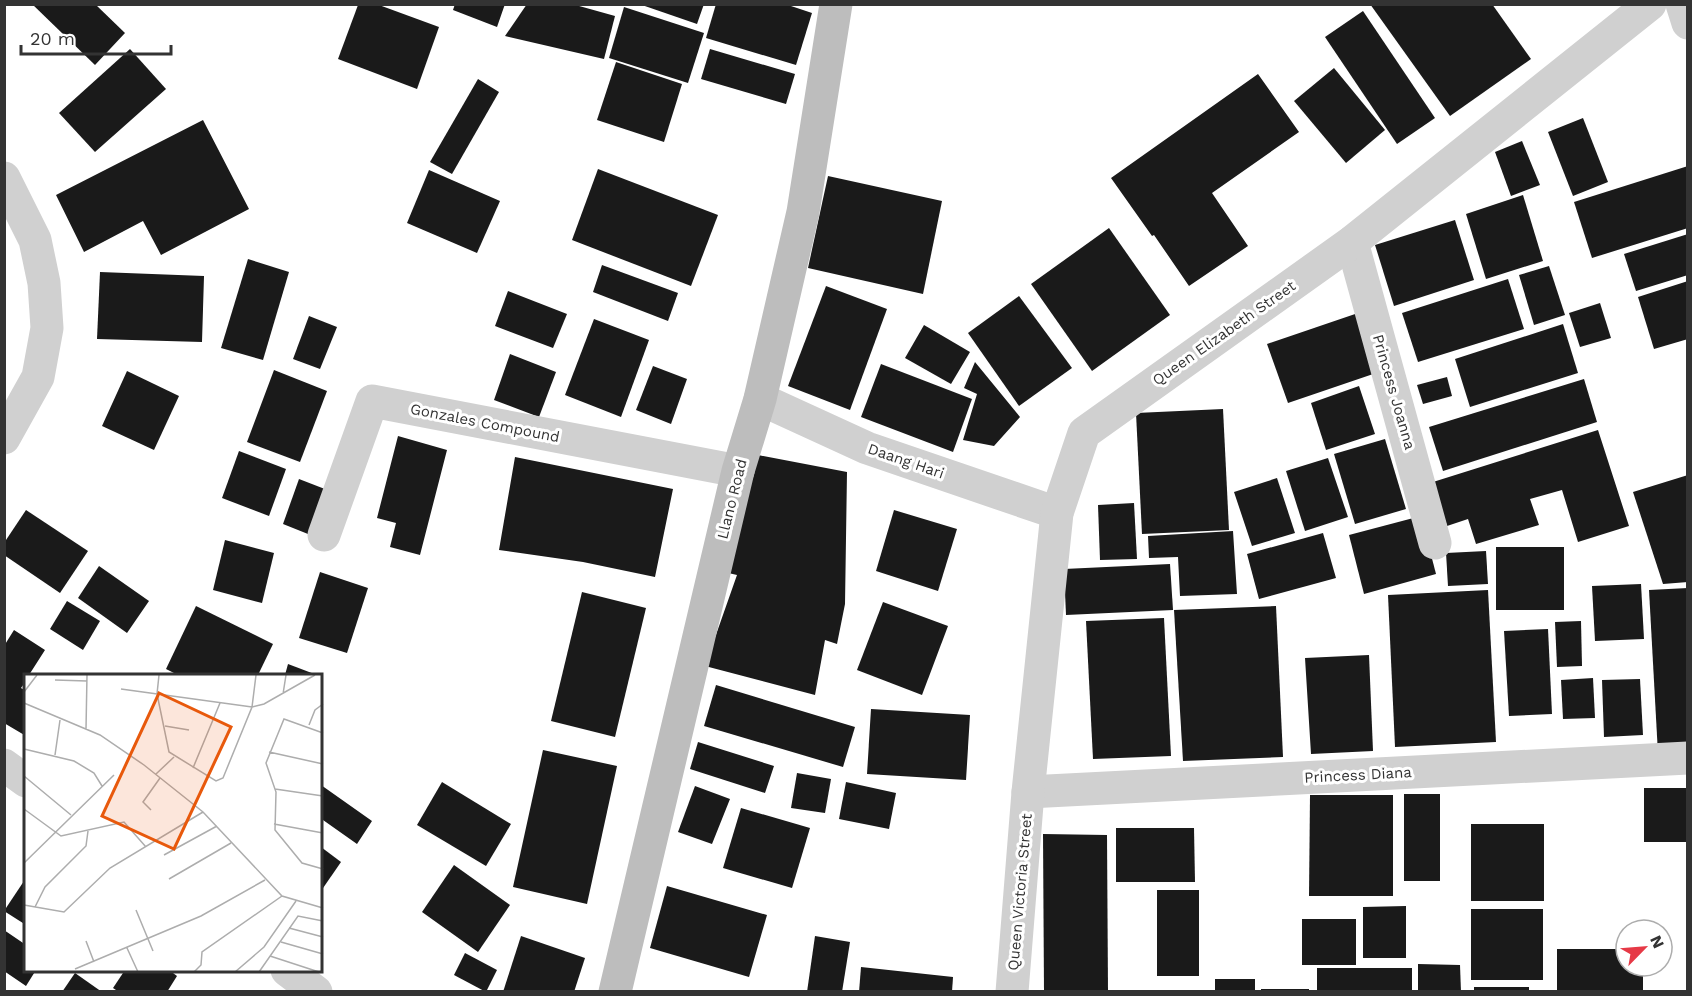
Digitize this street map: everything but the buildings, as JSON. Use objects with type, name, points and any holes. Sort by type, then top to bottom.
[{"type":"main road","name":"Llano Road","points":[[615,992],[738,471],[760,399],[803,212],[837,4]]},
{"type":"street","name":"Queen Elizabeth Street","points":[[1028,792],[1057,513],[1083,433],[1352,242],[1650,4]]},
{"type":"street","points":[[1682,4],[1688,23]]},
{"type":"street","points":[[4,178],[35,240],[44,284],[47,328],[38,377],[4,438]]},
{"type":"street","name":"Princess Joanna","points":[[1352,242],[1435,543]]},
{"type":"street","name":"Daang Hari","points":[[760,399],[867,447],[1057,513]]},
{"type":"street","name":"Gonzales Compound","points":[[324,535],[372,401],[738,471]]},
{"type":"street","name":"Princess Diana","points":[[1028,792],[1688,758]]},
{"type":"street","points":[[4,765],[24,780]]},
{"type":"street","name":"Queen Victoria Street","points":[[1012,992],[1028,792]]},
{"type":"street","points":[[290,972],[316,992]]}]
